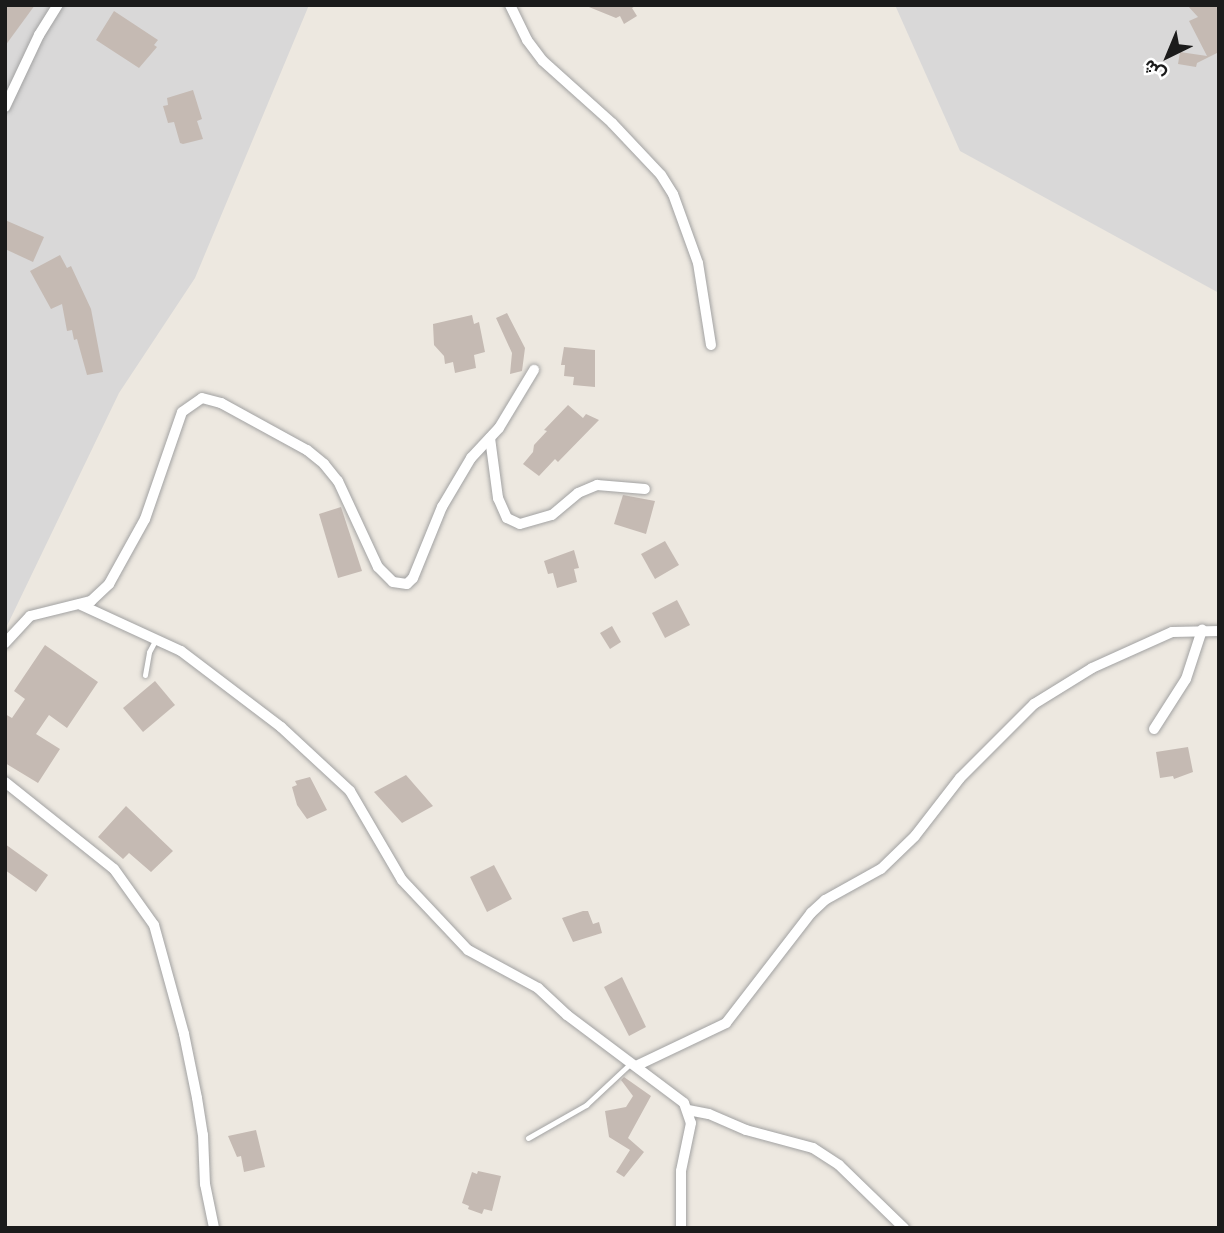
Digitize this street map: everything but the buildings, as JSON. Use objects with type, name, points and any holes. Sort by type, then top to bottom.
[{"type":"street","points":[[5,107],[39,35],[58,5]]},
{"type":"street","points":[[510,5],[527,40],[544,61],[612,123],[661,175],[673,194],[698,263],[711,345]]},
{"type":"street","points":[[5,643],[30,616],[81,605],[99,596],[134,544],[154,497],[182,412],[194,401],[202,398],[221,402],[316,457],[338,481],[378,567],[385,576],[407,584],[413,578],[442,507],[471,458],[490,438],[534,370]]},
{"type":"street","points":[[490,438],[498,498],[507,517],[520,524],[552,515],[578,493],[597,485],[645,488]]},
{"type":"street","points":[[81,605],[181,651],[308,750],[350,792],[402,880],[468,950],[538,988],[567,1015],[634,1064],[688,1110],[709,1114],[746,1130],[813,1148],[839,1165],[904,1228]]},
{"type":"street","points":[[1154,729],[1186,679],[1202,630]]},
{"type":"street","points":[[634,1064],[726,1023],[811,913],[825,900],[881,869],[915,836],[960,778],[1034,704],[1092,668],[1129,649],[1172,632],[1219,631]]},
{"type":"street","points":[[5,782],[114,869],[154,925],[195,1085],[203,1135],[205,1184],[214,1228]]},
{"type":"street","points":[[681,1228],[681,1171],[691,1123],[688,1110]]},
{"type":"lane","points":[[145,675],[149,652],[156,639]]},
{"type":"lane","points":[[528,1138],[586,1105],[634,1064]]},
{"type":"shaded area","points":[[5,5],[309,5],[195,278],[119,393],[5,630]]},
{"type":"shaded area","points":[[895,5],[1219,5],[1219,293],[960,151]]}]
